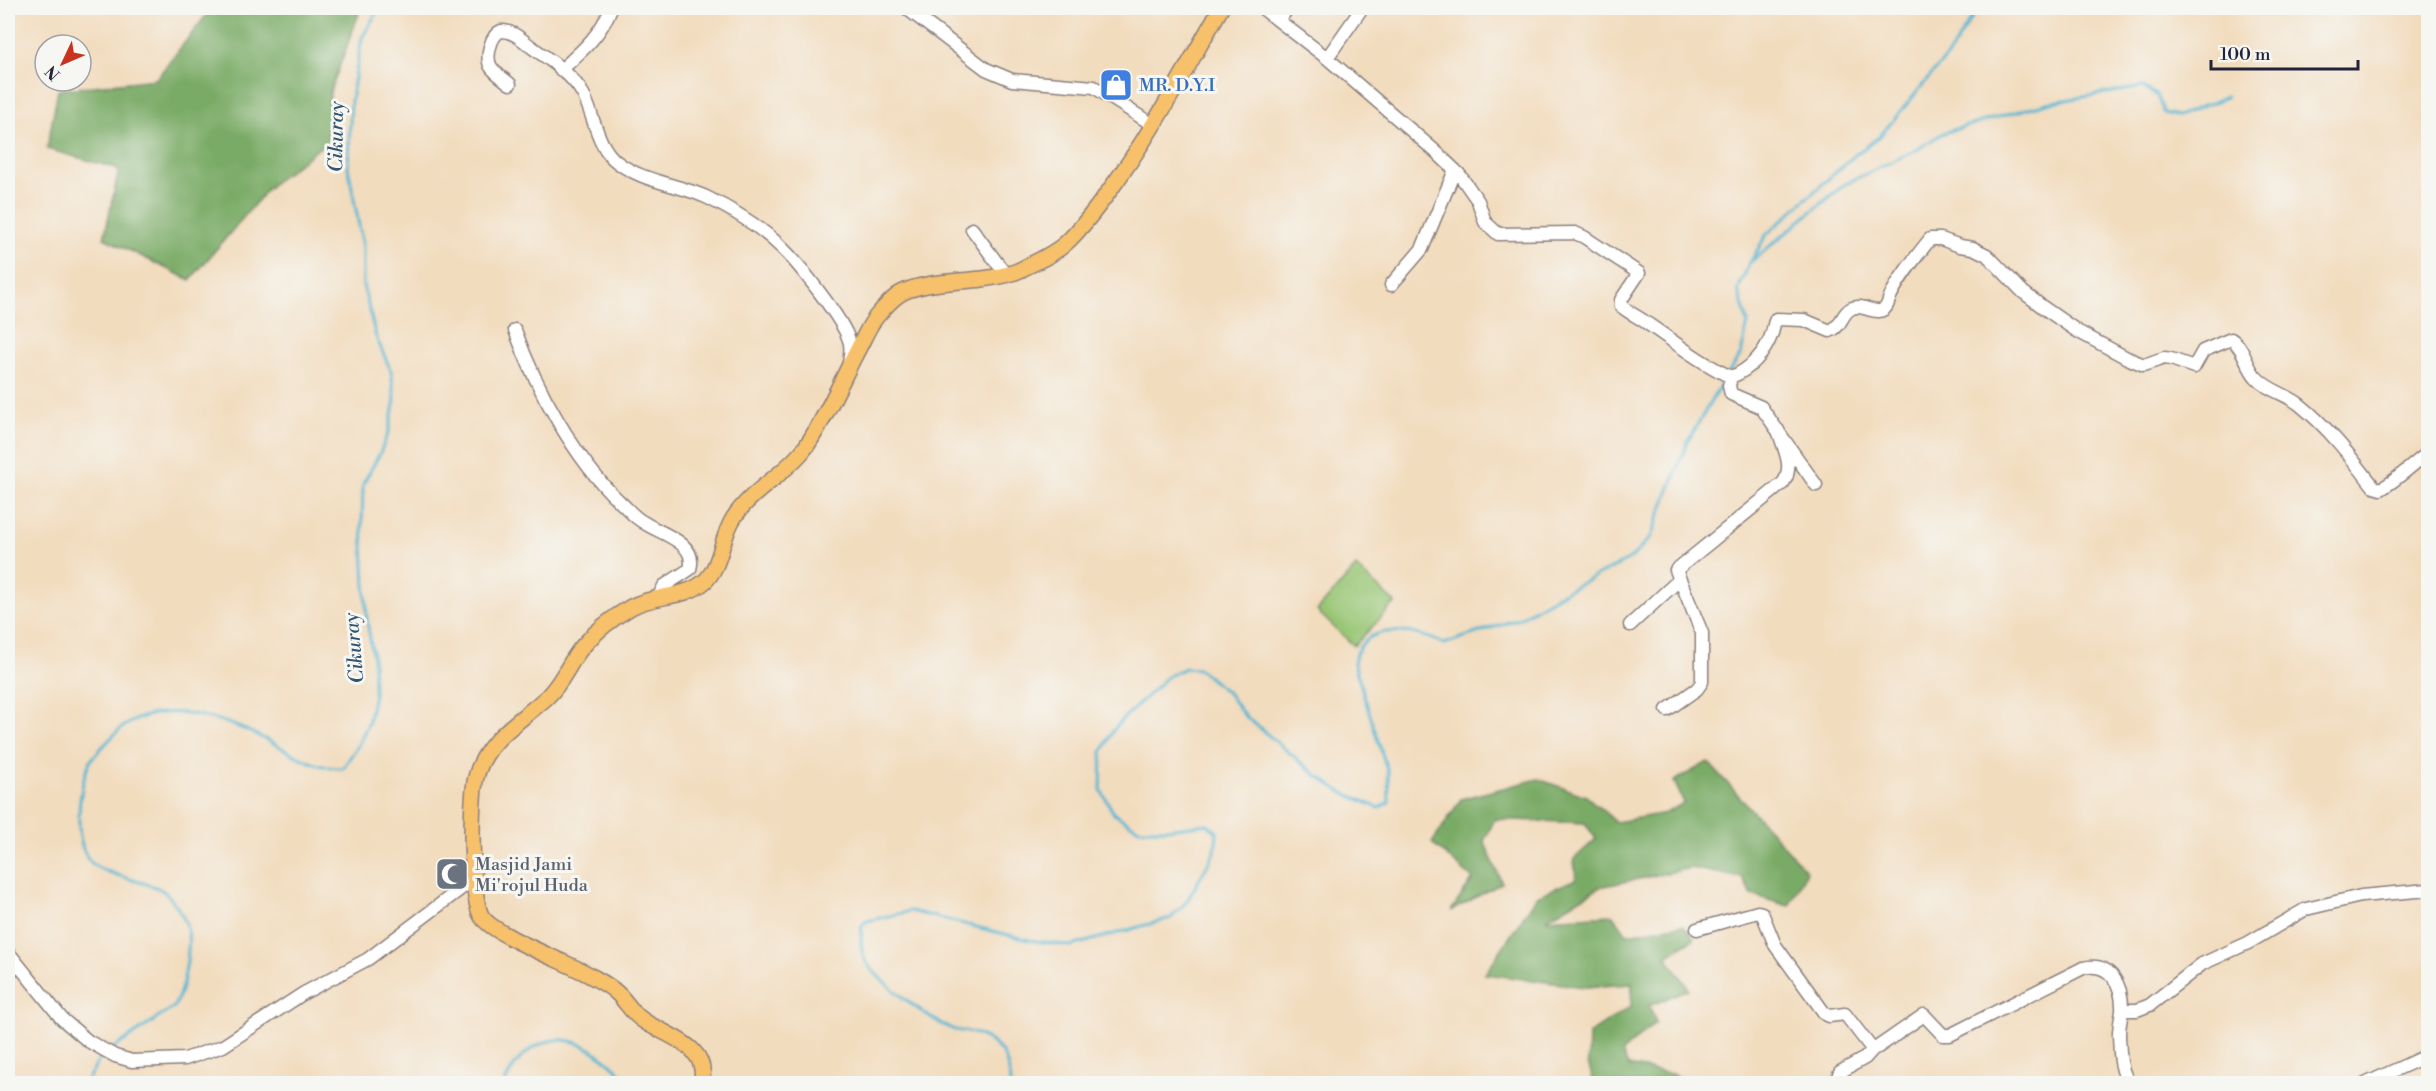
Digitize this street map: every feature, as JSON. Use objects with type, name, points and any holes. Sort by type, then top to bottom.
[{"type":"main road","points":[[701,1083],[703,1077],[701,1061],[687,1044],[639,1018],[618,994],[593,976],[506,935],[484,920],[478,909],[471,815],[476,776],[484,757],[497,738],[546,697],[564,678],[581,648],[609,621],[635,605],[659,596],[689,592],[706,580],[713,571],[727,530],[734,517],[745,504],[788,468],[802,452],[815,432],[874,319],[900,294],[922,287],[1006,275],[1065,245],[1126,169],[1221,8]]},
{"type":"street","points":[[561,70],[586,49],[606,21],[611,8]]},
{"type":"street","points":[[906,8],[996,75],[1012,80],[1094,87],[1153,125]]},
{"type":"street","points":[[1262,8],[1327,58],[1455,170],[1478,201],[1485,222],[1498,234],[1575,233],[1639,273],[1621,300],[1621,306],[1712,369],[1730,377],[1741,374],[1756,361],[1772,332],[1776,319],[1804,320],[1830,331],[1838,326],[1848,310],[1855,307],[1878,311],[1886,307],[1896,287],[1930,239],[1941,239],[1973,248],[1987,255],[2022,292],[2044,308],[2077,331],[2141,364],[2171,358],[2194,367],[2204,351],[2228,340],[2234,341],[2257,378],[2291,397],[2314,416],[2343,446],[2374,487],[2381,489],[2388,486],[2428,453]]},
{"type":"street","points":[[1279,20],[1288,8]]},
{"type":"street","points":[[1327,58],[1362,8]]},
{"type":"street","points":[[510,84],[494,70],[489,62],[492,39],[501,31],[515,35],[561,70],[582,93],[605,147],[615,161],[642,176],[679,186],[707,198],[737,214],[782,248],[812,282],[849,339],[849,367]]},
{"type":"street","points":[[1390,285],[1422,249],[1455,170]]},
{"type":"street","points":[[972,229],[1006,275]]},
{"type":"street","points":[[514,330],[533,374],[579,454],[609,492],[642,522],[668,534],[687,549],[692,562],[690,569],[664,586],[659,596]]},
{"type":"street","points":[[1730,377],[1731,394],[1761,407],[1816,485]]},
{"type":"street","points":[[1666,710],[1697,689],[1702,682],[1702,633],[1675,572],[1677,568],[1783,483],[1788,476],[1788,462],[1778,430]]},
{"type":"street","points":[[1630,624],[1679,580]]},
{"type":"street","points":[[8,952],[62,1019],[96,1046],[115,1056],[141,1062],[185,1059],[223,1046],[304,993],[379,952],[475,878]]},
{"type":"street","points":[[2122,1010],[2137,1010],[2150,1005],[2202,964],[2248,943],[2307,909],[2361,896],[2428,890]]},
{"type":"street","points":[[1697,929],[1758,912],[1762,913],[1775,945],[1825,1014],[1829,1016],[1845,1014],[1869,1046],[1874,1048]]},
{"type":"street","points":[[1845,1083],[1840,1072],[1865,1058],[1874,1048],[1924,1015],[1943,1035],[1950,1035],[2083,968],[2092,966],[2101,967],[2114,979],[2120,994],[2122,1010],[2119,1034],[2122,1068],[2130,1083]]},
{"type":"street","points":[[2365,1083],[2428,1055]]},
{"type":"green space","points":[[212,8],[361,8],[330,92],[328,141],[271,185],[190,280],[104,238],[119,169],[47,149],[57,93],[93,93],[93,86],[156,79]]},
{"type":"green space","points":[[1356,567],[1395,603],[1354,646],[1317,611]]},
{"type":"green space","points":[[1708,762],[1807,871],[1789,906],[1752,895],[1742,878],[1691,868],[1600,887],[1546,919],[1613,915],[1627,934],[1682,925],[1695,938],[1666,956],[1689,989],[1649,1006],[1656,1022],[1622,1052],[1628,1066],[1672,1074],[1689,1083],[1594,1083],[1588,1063],[1589,1034],[1631,1006],[1632,984],[1585,987],[1485,974],[1537,896],[1576,879],[1574,859],[1596,839],[1585,823],[1495,819],[1484,841],[1502,883],[1451,911],[1473,879],[1432,843],[1461,799],[1538,779],[1586,796],[1616,822],[1666,813],[1684,803],[1674,781]]},
{"type":"waterway","name":"Cikuray","points":[[111,1050],[174,1007],[186,971],[188,932],[177,907],[163,891],[99,868],[87,856],[79,831],[80,800],[86,773],[95,755],[127,724],[146,716],[166,713],[187,714],[208,717],[249,731],[313,763],[332,768],[343,768],[368,724],[374,694],[362,526],[363,484],[389,431],[395,399],[391,371],[376,337],[363,285],[363,247],[348,167],[351,100],[362,38],[379,8]]},
{"type":"waterway","points":[[1729,372],[1741,354],[1748,323],[1738,290],[1749,264],[1767,234],[1855,155],[1879,137],[1949,54],[1978,8]]},
{"type":"waterway","points":[[1752,261],[1845,184],[1918,149],[1943,133],[2047,103],[2143,87],[2157,96],[2164,113],[2178,116],[2226,97]]},
{"type":"waterway","points":[[1010,1084],[1006,1060],[992,1042],[977,1034],[953,1029],[941,1023],[902,997],[878,976],[864,958],[861,942],[862,925],[867,921],[911,911],[1029,940],[1071,946],[1171,918],[1187,901],[1215,852],[1217,832],[1207,824],[1166,829],[1139,829],[1114,814],[1101,790],[1102,752],[1112,732],[1123,719],[1167,677],[1185,668],[1199,669],[1229,694],[1243,714],[1316,775],[1342,792],[1379,808],[1389,802],[1388,773],[1354,663],[1356,654],[1365,641],[1375,635],[1398,632],[1423,636],[1444,644],[1518,619],[1566,591],[1630,559],[1651,537],[1688,441],[1725,377]]},
{"type":"waterway","points":[[504,1084],[517,1062],[534,1047],[549,1041],[564,1040],[579,1044],[607,1060],[632,1084]]},
{"type":"waterway","name":"Cikuray","points":[[85,1084],[99,1060],[106,1054]]},
{"type":"place","name":"MR. D.Y.I","points":[[1116,85]]},
{"type":"place","name":"Masjid Jami Mi'rojul Huda","points":[[452,874]]}]
